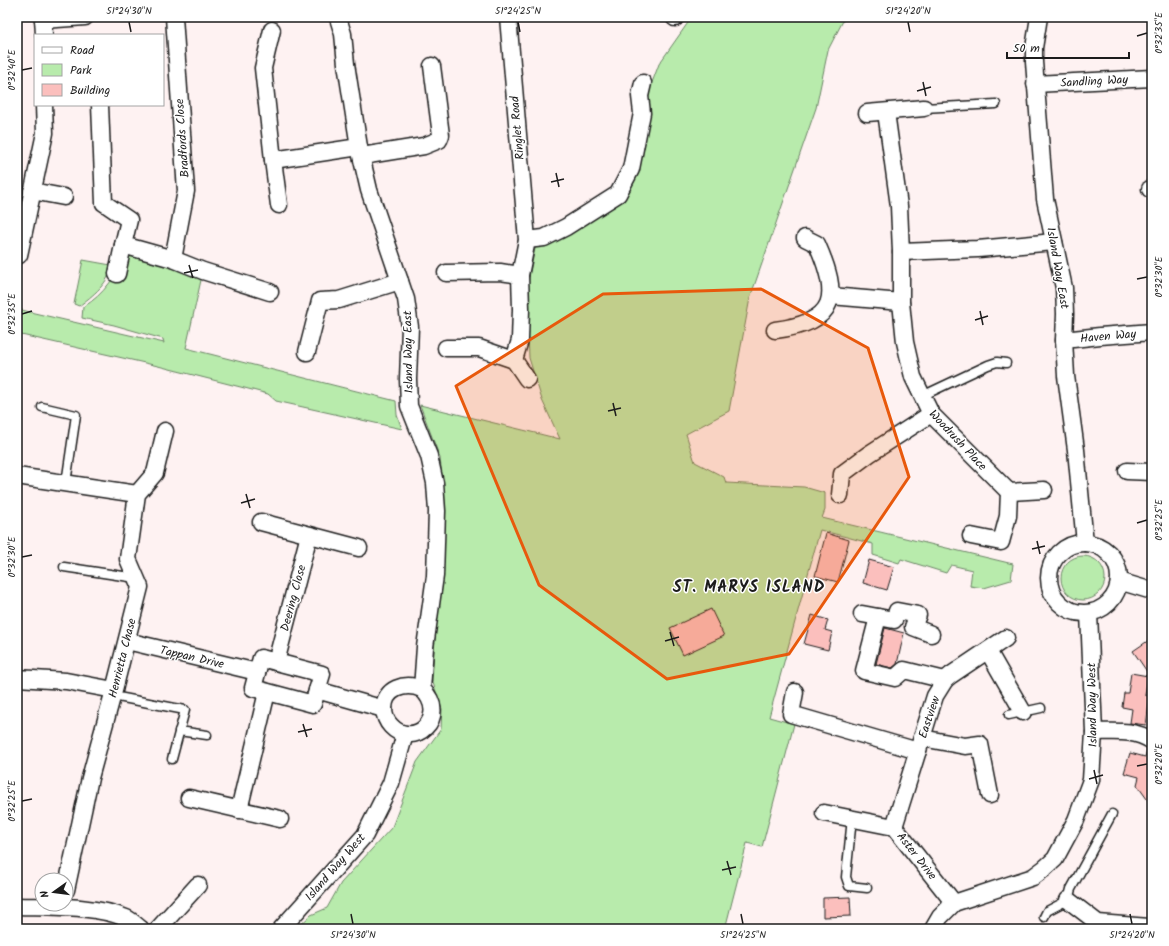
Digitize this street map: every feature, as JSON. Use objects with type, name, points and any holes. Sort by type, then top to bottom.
[{"type":"street","points":[[43,24],[85,17]]},
{"type":"street","name":"Bradfords Close","points":[[173,259],[186,190],[174,17]]},
{"type":"street","name":"Ringlet Road","points":[[508,17],[527,240],[520,275],[520,340],[514,360]]},
{"type":"street","name":"Island Way East","points":[[1039,17],[1034,48],[1035,84],[1045,199],[1064,288],[1066,314],[1064,340],[1066,376],[1076,450],[1085,543]]},
{"type":"street","name":"Island Way East","points":[[337,18],[342,34],[360,152],[370,190],[406,299],[410,327],[408,379],[409,406],[429,456],[435,483],[437,511],[435,576],[425,646],[422,689]]},
{"type":"street","points":[[272,30],[263,68],[279,206]]},
{"type":"street","points":[[273,160],[424,146],[439,140],[441,135],[432,66]]},
{"type":"street","name":"Sandling Way","points":[[1035,84],[1152,78]]},
{"type":"street","points":[[527,240],[544,238],[566,227],[618,194],[631,169],[642,113],[640,96],[643,83]]},
{"type":"street","points":[[19,256],[45,133],[44,106]]},
{"type":"street","points":[[100,106],[104,203],[129,220],[117,274]]},
{"type":"street","points":[[867,113],[924,108]]},
{"type":"street","name":"Woodrush Place","points":[[886,112],[899,206],[901,302],[905,342],[913,377],[931,414],[1009,492]]},
{"type":"street","points":[[32,191],[64,196]]},
{"type":"street","points":[[775,330],[804,325],[812,321],[824,312],[831,296],[831,285],[823,257],[817,244],[805,238]]},
{"type":"street","points":[[901,252],[978,249],[1054,242]]},
{"type":"street","points":[[123,245],[173,259],[203,271],[270,292]]},
{"type":"street","points":[[446,273],[500,272],[520,275]]},
{"type":"street","points":[[307,352],[320,301],[339,300],[400,282]]},
{"type":"street","points":[[831,296],[901,302]]},
{"type":"street","name":"Haven Way","points":[[1064,340],[1152,332]]},
{"type":"street","points":[[446,348],[479,348],[514,360],[527,379]]},
{"type":"street","points":[[840,495],[842,474],[869,454],[931,414]]},
{"type":"street","points":[[17,476],[137,494],[155,473],[165,432]]},
{"type":"street","points":[[1127,471],[1152,472]]},
{"type":"street","points":[[971,536],[1002,542],[1008,516],[1009,492],[1044,490]]},
{"type":"street","name":"Henrietta Chase","points":[[70,872],[90,778],[114,693],[140,587],[128,559],[137,494]]},
{"type":"street","points":[[261,522],[359,548]]},
{"type":"street","name":"Deering Close","points":[[276,662],[310,535]]},
{"type":"street","points":[[1085,543],[1096,545],[1110,555],[1118,570],[1119,581],[1116,592],[1110,602],[1100,609],[1089,613],[1078,613],[1067,609],[1058,602],[1051,592],[1049,580],[1050,569],[1055,558],[1063,550],[1074,545],[1085,543]]},
{"type":"street","points":[[1119,581],[1152,591]]},
{"type":"street","points":[[862,614],[894,620],[897,611],[918,615],[913,627],[931,634]]},
{"type":"street","name":"Island Way West","points":[[933,929],[940,917],[954,903],[1011,886],[1033,877],[1055,859],[1076,820],[1091,780],[1094,732],[1089,613]]},
{"type":"street","points":[[878,618],[864,671],[895,678],[904,670],[945,680]]},
{"type":"street","name":"Eastview","points":[[894,827],[936,696],[945,680],[1006,638]]},
{"type":"street","name":"Tappan Drive","points":[[127,641],[257,672]]},
{"type":"street","points":[[988,651],[1016,713]]},
{"type":"street","points":[[261,658],[322,674],[314,704],[253,688],[257,672],[261,658]]},
{"type":"street","points":[[17,678],[66,681],[114,693]]},
{"type":"street","points":[[406,685],[415,686],[422,689],[428,695],[432,702],[433,713],[425,728],[419,732],[405,734],[391,727],[388,723],[384,709],[390,693],[406,685]]},
{"type":"street","points":[[317,690],[384,709]]},
{"type":"street","points":[[239,810],[267,692]]},
{"type":"street","points":[[795,692],[791,714],[920,744],[965,746],[980,744],[990,795]]},
{"type":"street","points":[[1094,732],[1125,732],[1150,736]]},
{"type":"street","name":"Island Way West","points":[[281,929],[365,835],[391,783],[405,734]]},
{"type":"street","points":[[189,798],[280,819]]},
{"type":"street","name":"Aster Drive","points":[[824,813],[894,827],[954,903]]},
{"type":"street","points":[[158,929],[198,885]]},
{"type":"street","points":[[1068,900],[1098,923],[1149,927],[1149,929]]},
{"type":"street","points":[[17,906],[34,906]]},
{"type":"street","points":[[74,908],[100,911],[127,918],[141,929]]},
{"type":"lane","points":[[924,108],[996,104]]},
{"type":"lane","points":[[922,396],[988,365],[997,362],[1006,363]]},
{"type":"lane","points":[[42,407],[76,415],[66,483]]},
{"type":"lane","points":[[64,567],[136,578]]},
{"type":"lane","points":[[114,693],[185,710],[172,758]]},
{"type":"lane","points":[[1016,713],[1041,708]]},
{"type":"lane","points":[[179,731],[208,735]]},
{"type":"lane","points":[[1044,917],[1047,911],[1068,900],[1071,889],[1112,814]]},
{"type":"lane","points":[[852,818],[846,877],[849,886],[867,888]]},
{"type":"highlighted area","points":[[761,289],[868,348],[909,477],[789,654],[667,679],[539,585],[456,386],[603,294]]},
{"type":"green space","points":[[692,17],[845,17],[828,50],[816,108],[750,298],[729,411],[686,434],[695,462],[724,477],[726,483],[804,487],[825,493],[825,510],[822,518],[1013,564],[1011,580],[984,588],[970,586],[972,570],[951,565],[946,573],[901,559],[899,563],[873,555],[873,544],[820,530],[769,717],[794,724],[762,847],[747,843],[725,929],[296,929],[311,915],[327,908],[341,883],[392,827],[417,762],[441,729],[442,709],[432,680],[445,503],[440,458],[420,405],[560,439],[542,400],[529,358],[527,307],[529,277],[536,244],[623,198],[642,146],[650,88],[659,64]]},
{"type":"green space","points":[[127,255],[203,271],[186,348],[396,401],[397,415],[402,429],[276,401],[268,394],[158,366],[17,334],[17,309],[164,343],[163,339],[114,325],[82,318],[83,307],[97,297],[109,284]]},
{"type":"green space","points":[[83,260],[111,265],[108,277],[104,283],[95,293],[79,306],[74,304]]},
{"type":"green space","points":[[1079,556],[1087,556],[1099,562],[1105,574],[1105,582],[1099,594],[1087,600],[1079,600],[1067,594],[1061,582],[1061,574],[1067,562]]},
{"type":"building","points":[[826,533],[849,540],[838,582],[815,576]]},
{"type":"building","points":[[869,560],[894,567],[887,590],[863,583]]},
{"type":"building","points":[[711,609],[724,636],[683,655],[670,628]]},
{"type":"building","points":[[812,615],[828,620],[825,630],[832,632],[828,650],[804,644]]},
{"type":"building","points":[[885,628],[904,633],[897,664],[892,668],[876,664]]},
{"type":"building","points":[[1152,638],[1152,658],[1150,659],[1148,673],[1133,651]]},
{"type":"building","points":[[1131,673],[1148,676],[1145,695],[1150,696],[1146,725],[1130,723],[1132,709],[1122,707],[1124,693],[1128,693]]},
{"type":"building","points":[[1147,749],[1152,750],[1152,806],[1137,785],[1139,777],[1124,773],[1130,753],[1145,757]]},
{"type":"building","points":[[850,897],[851,916],[823,917],[823,898]]},
{"type":"district","name":"ST. MARYS ISLAND","points":[[749,586]]}]
